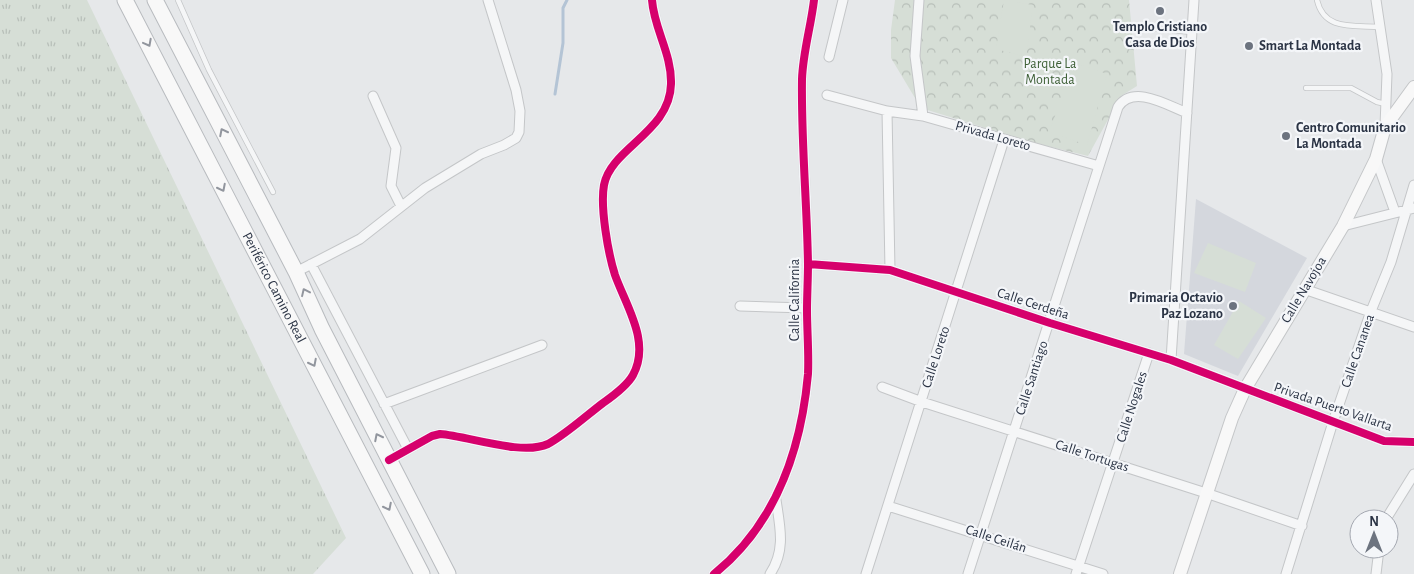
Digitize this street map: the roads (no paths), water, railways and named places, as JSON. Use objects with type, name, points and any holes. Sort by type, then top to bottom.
[{"type":"highway","name":"Periférico Camino Real","points":[[125,0],[422,574]]},
{"type":"highway","name":"Periférico Camino Real","points":[[155,0],[296,272],[322,329],[448,574]]},
{"type":"main road","points":[[1385,126],[1414,87]]},
{"type":"main road","name":"Calle Navojoa","points":[[1180,574],[1232,418],[1245,389],[1343,226],[1376,159],[1385,126]]},
{"type":"street","points":[[296,272],[360,239],[425,188],[474,158],[516,138],[519,132],[520,112],[516,90],[488,0]]},
{"type":"street","points":[[389,460],[432,436],[440,434],[510,446],[535,447],[547,444],[611,397],[632,377],[638,365],[639,338],[611,261],[603,199],[606,180],[613,165],[649,130],[663,112],[670,95],[671,80],[668,55],[656,22],[652,0]]},
{"type":"street","name":"Calle California","points":[[714,574],[744,545],[776,500],[798,441],[808,372],[808,264],[802,77],[814,0]]},
{"type":"street","points":[[829,57],[843,0]]},
{"type":"street","points":[[919,0],[915,56],[923,116]]},
{"type":"street","points":[[1171,360],[1194,0]]},
{"type":"street","name":"Calle Navojoa","points":[[1376,0],[1387,74],[1385,126]]},
{"type":"street","name":"Privada Loreto","points":[[827,95],[886,111],[923,116],[1099,166]]},
{"type":"street","points":[[373,96],[396,148],[391,186],[401,206]]},
{"type":"street","name":"Calle Santiago","points":[[968,574],[1118,107],[1125,98],[1142,96],[1187,112]]},
{"type":"street","points":[[886,111],[890,270]]},
{"type":"street","name":"Calle Loreto","points":[[866,574],[1004,140]]},
{"type":"street","points":[[1376,159],[1395,212]]},
{"type":"street","name":"Calle Cananea","points":[[1286,574],[1333,422],[1410,208],[1414,186]]},
{"type":"street","points":[[1343,226],[1410,208]]},
{"type":"street","points":[[311,264],[408,449]]},
{"type":"street","name":"Calle Cerdeña","points":[[808,264],[890,270],[1050,323],[1171,360],[1245,389]]},
{"type":"street","points":[[1304,289],[1414,327]]},
{"type":"street","points":[[740,306],[807,308]]},
{"type":"street","points":[[322,329],[341,323]]},
{"type":"street","points":[[384,404],[542,345]]},
{"type":"street","name":"Calle Nogales","points":[[1077,570],[1149,353]]},
{"type":"street","name":"Calle Tortugas","points":[[882,387],[922,402],[1206,493],[1302,526]]},
{"type":"street","name":"Privada Puerto Vallarta","points":[[1245,389],[1384,441],[1414,442]]},
{"type":"street","points":[[1392,509],[1414,474]]},
{"type":"street","points":[[770,574],[778,561],[781,543],[776,500]]},
{"type":"street","name":"Calle Ceilán","points":[[888,506],[982,534],[1077,570],[1103,574]]},
{"type":"street","points":[[1376,574],[1378,559]]},
{"type":"lane","points":[[178,0],[209,70],[272,192]]},
{"type":"lane","points":[[1317,0],[1321,13],[1333,23],[1381,27]]},
{"type":"lane","points":[[1143,27],[1192,32]]},
{"type":"lane","points":[[1306,88],[1352,88],[1377,102],[1386,104]]},
{"type":"waterway","points":[[555,94],[563,43],[563,8],[567,0]]},
{"type":"place","name":"Templo Cristiano Casa de Dios","points":[[1160,11]]},
{"type":"place","name":"Smart La Montada","points":[[1249,46]]},
{"type":"place","name":"Centro Comunitario La Montada","points":[[1286,136]]},
{"type":"place","name":"Primaria Octavio Paz Lozano","points":[[1233,306]]},
{"type":"park label","name":"Parque La Montada","points":[[1050,72]]}]
